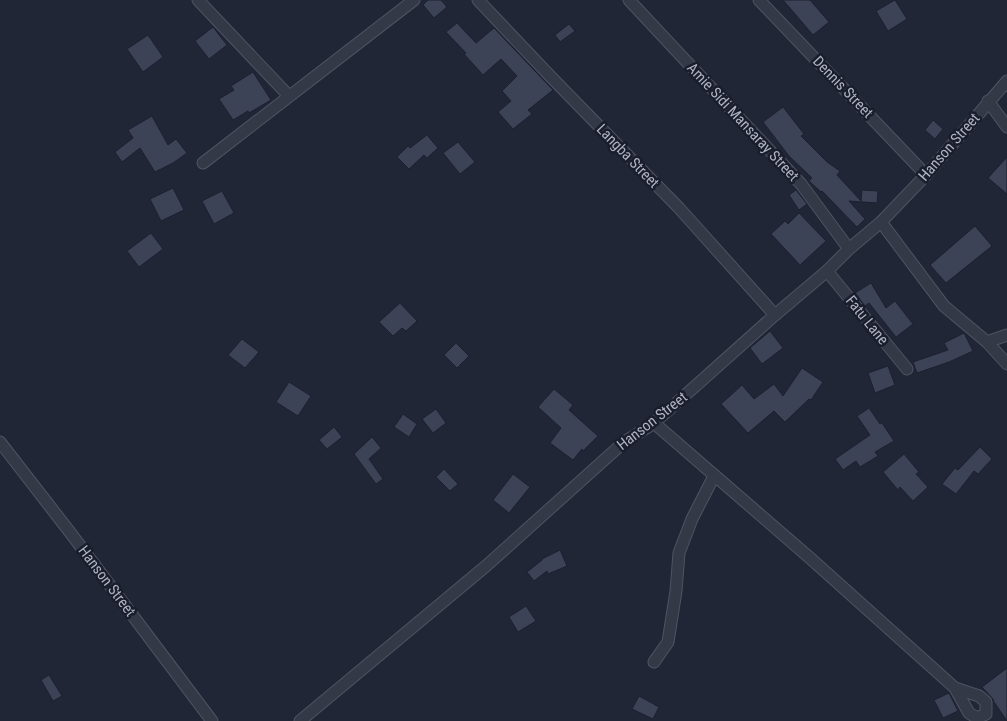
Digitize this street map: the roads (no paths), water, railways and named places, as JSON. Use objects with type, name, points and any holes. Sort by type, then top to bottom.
[{"type":"street","points":[[198,0],[289,96]]},
{"type":"street","points":[[203,163],[414,0]]},
{"type":"street","name":"Langba Street","points":[[478,0],[679,208],[775,315]]},
{"type":"street","name":"Amie Sidi Mansaray Street","points":[[629,0],[801,184],[849,249]]},
{"type":"street","name":"Dennis Street","points":[[759,0],[926,175]]},
{"type":"street","name":"Hanson Street","points":[[300,721],[313,715],[486,566],[622,443],[654,423],[775,315],[828,271],[849,249],[881,222],[926,175],[1007,81]]},
{"type":"street","points":[[988,101],[1007,127]]},
{"type":"street","points":[[881,222],[944,306],[987,342],[1007,364]]},
{"type":"street","name":"Fatu Lane","points":[[828,271],[907,369]]},
{"type":"street","points":[[987,342],[1007,335]]},
{"type":"street","points":[[654,423],[810,558],[955,688]]},
{"type":"street","name":"Hanson Street","points":[[0,442],[212,721]]},
{"type":"street","points":[[654,662],[668,642],[672,621],[678,552],[714,476]]}]
